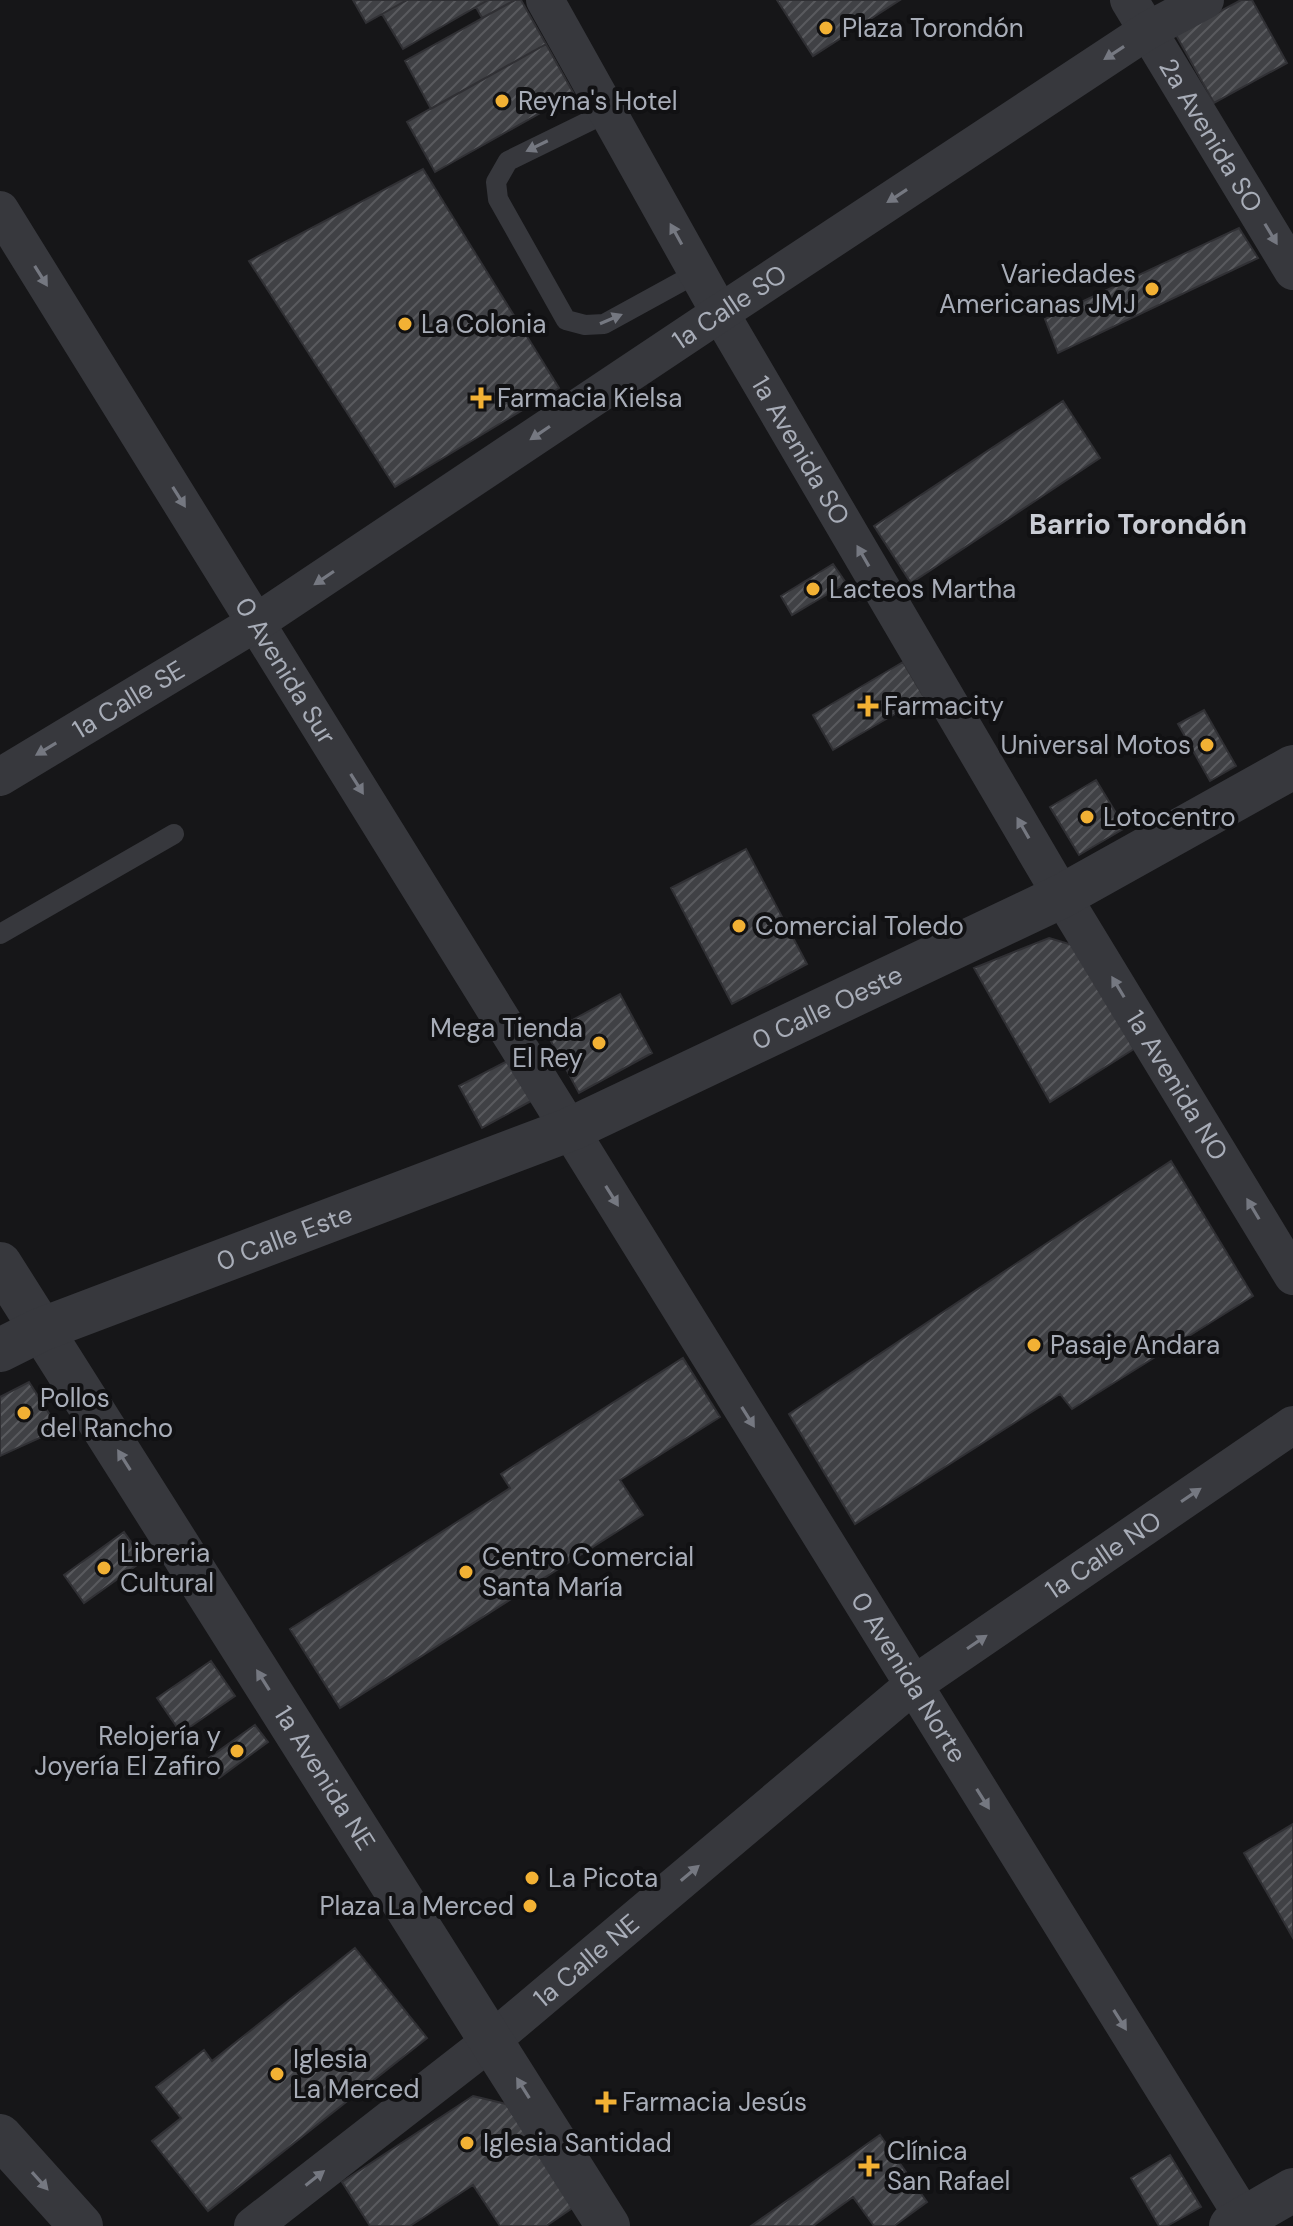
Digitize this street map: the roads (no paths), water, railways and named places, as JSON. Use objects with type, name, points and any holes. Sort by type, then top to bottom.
[{"type":"street","name":"1a Avenida SO","points":[[545,0],[720,313],[1062,896]]},
{"type":"street","name":"1a Calle SO","points":[[257,622],[720,313],[1138,16],[1205,0]]},
{"type":"street","name":"2a Avenida SO","points":[[1138,16],[1293,271]]},
{"type":"street","name":"0 Avenida Sur","points":[[0,210],[571,1129]]},
{"type":"street","name":"1a Calle SE","points":[[0,777],[257,622]]},
{"type":"street","name":"0 Calle Oeste","points":[[571,1129],[1062,896],[1293,767]]},
{"type":"street","name":"1a Avenida NO","points":[[1062,896],[1293,1276]]},
{"type":"street","name":"0 Calle Este","points":[[0,1350],[40,1330],[571,1129]]},
{"type":"street","name":"0 Avenida Norte","points":[[571,1129],[1241,2224]]},
{"type":"street","name":"1a Avenida NE","points":[[0,1264],[608,2226]]},
{"type":"street","name":"1a Calle NO","points":[[912,1686],[1293,1425]]},
{"type":"street","name":"1a Calle NE","points":[[253,2226],[492,2040],[912,1686]]},
{"type":"street","points":[[0,2136],[81,2226]]},
{"type":"street","points":[[1241,2224],[1293,2190]]},
{"type":"lane","points":[[608,112],[508,161],[496,182],[498,199],[566,320],[585,325],[604,324],[697,273]]},
{"type":"lane","points":[[0,934],[174,834]]},
{"type":"place","name":"Plaza Torondón","points":[[826,28]]},
{"type":"place","name":"Reyna's Hotel","points":[[502,101]]},
{"type":"place","name":"Variedades Americanas JMJ","points":[[1152,289]]},
{"type":"place","name":"La Colonia","points":[[405,324]]},
{"type":"place","name":"Farmacia Kielsa","points":[[481,398]]},
{"type":"place","name":"Lacteos Martha","points":[[813,589]]},
{"type":"place","name":"Farmacity","points":[[868,706]]},
{"type":"place","name":"Universal Motos","points":[[1207,745]]},
{"type":"place","name":"Lotocentro","points":[[1087,817]]},
{"type":"place","name":"Comercial Toledo","points":[[739,926]]},
{"type":"place","name":"Mega Tienda El Rey","points":[[599,1043]]},
{"type":"place","name":"Pasaje Andara","points":[[1034,1345]]},
{"type":"place","name":"Pollos del Rancho","points":[[24,1413]]},
{"type":"place","name":"Libreria Cultural","points":[[104,1568]]},
{"type":"place","name":"Centro Comercial Santa María","points":[[466,1572]]},
{"type":"place","name":"Relojería y Joyería El Zafiro","points":[[237,1751]]},
{"type":"place","name":"La Picota","points":[[532,1878]]},
{"type":"place","name":"Plaza La Merced","points":[[530,1906]]},
{"type":"place","name":"Iglesia La Merced","points":[[277,2074]]},
{"type":"place","name":"Farmacia Jesús","points":[[606,2102]]},
{"type":"place","name":"Iglesia Santidad","points":[[467,2143]]},
{"type":"place","name":"Clínica San Rafael","points":[[869,2166]]},
{"type":"district","name":"Barrio Torondón","points":[[1138,524]]}]
